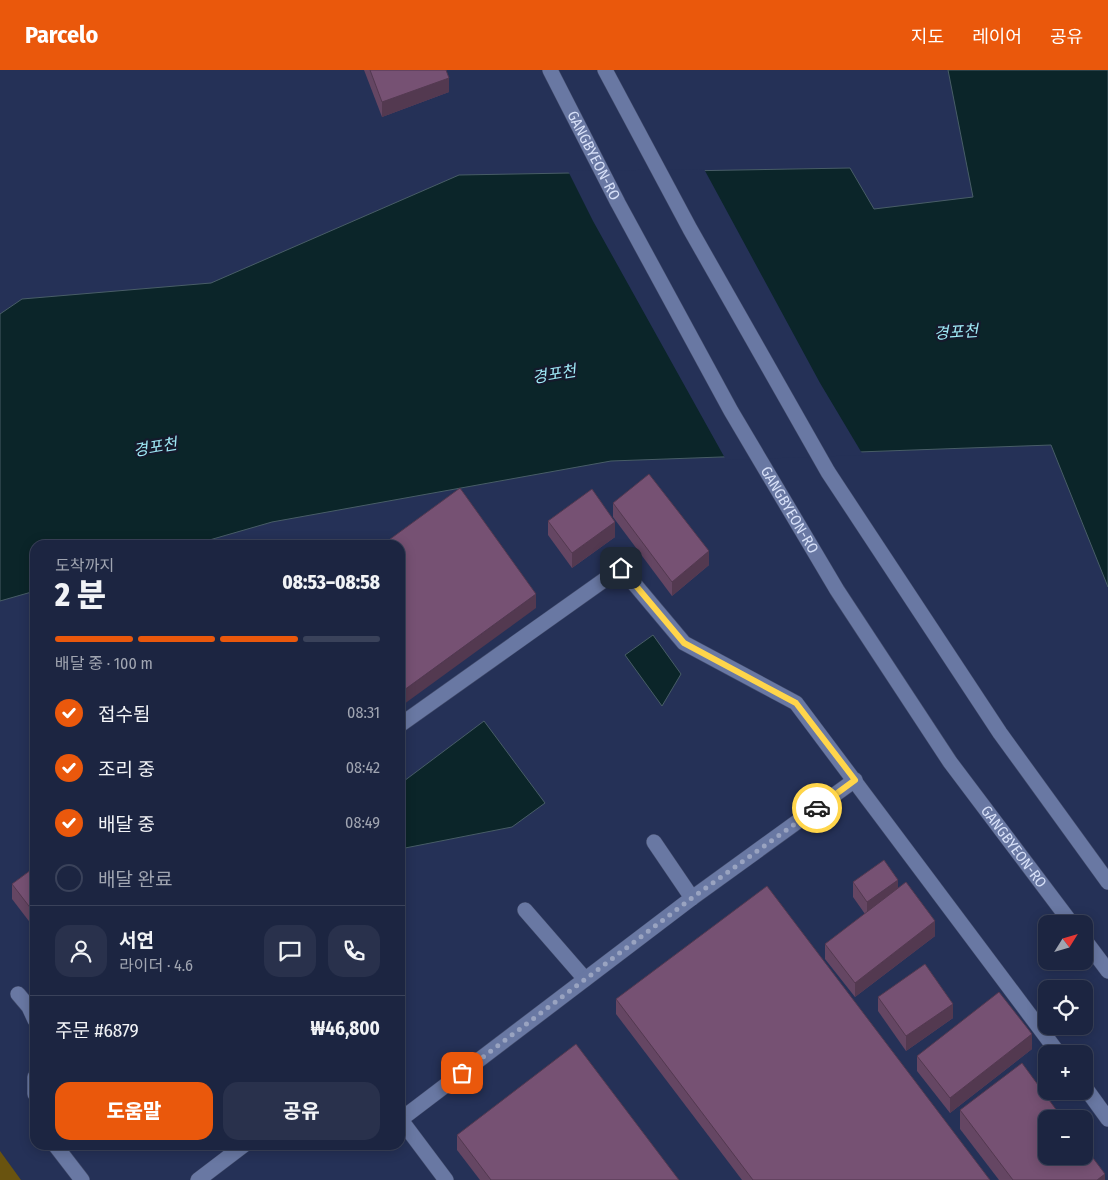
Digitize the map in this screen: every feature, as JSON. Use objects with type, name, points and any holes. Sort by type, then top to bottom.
[{"type":"street","name":"GANGBYEON-RO","points":[[550,70],[623,212],[731,411],[837,590],[950,762],[1065,915]]},
{"type":"street","points":[[605,70],[690,229],[828,472],[1000,733],[1108,882]]},
{"type":"street","points":[[405,721],[621,568],[684,643],[796,703],[1053,1045]]},
{"type":"street","points":[[405,1116],[692,898],[855,780]]},
{"type":"street","points":[[654,842],[692,898]]},
{"type":"street","points":[[525,910],[585,979]]},
{"type":"street","points":[[1093,951],[1108,971]]},
{"type":"street","points":[[18,994],[30,1009]]},
{"type":"street","points":[[1093,1098],[1108,1119]]},
{"type":"street","points":[[405,1127],[446,1180]]},
{"type":"street","points":[[59,1150],[82,1180]]},
{"type":"street","points":[[198,1180],[237,1150]]},
{"type":"shaded area","points":[[0,1151],[21,1180],[0,1180]]},
{"type":"water","name":"경포천","points":[[948,70],[1108,70],[1108,587],[1051,445],[611,461],[272,522],[209,540],[30,540],[30,592],[0,601],[0,314],[22,299],[211,283],[459,175],[850,168],[874,209],[973,197]]},
{"type":"water","points":[[653,635],[681,674],[662,706],[625,655]]},
{"type":"water","points":[[484,721],[545,803],[512,827],[405,848],[405,780]]},
{"type":"pier","points":[[704,169],[820,383],[863,455],[726,460],[593,221],[568,171]]},
{"type":"building","points":[[370,70],[446,70],[449,78],[382,102]]},
{"type":"building","points":[[649,474],[709,551],[672,582],[613,503]]},
{"type":"building","points":[[460,488],[536,594],[405,689],[405,540],[389,540]]},
{"type":"building","points":[[592,489],[615,522],[572,553],[548,521]]},
{"type":"building","points":[[884,860],[898,880],[867,902],[853,882]]},
{"type":"building","points":[[30,871],[30,907],[12,884]]},
{"type":"building","points":[[906,882],[935,921],[855,983],[825,944]]},
{"type":"building","points":[[767,886],[990,1180],[753,1180],[616,999]]},
{"type":"building","points":[[925,964],[953,1004],[906,1036],[878,997]]},
{"type":"building","points":[[999,992],[1032,1034],[950,1098],[917,1056]]},
{"type":"building","points":[[576,1044],[679,1180],[491,1180],[457,1135]]},
{"type":"building","points":[[1022,1063],[1038,1085],[1038,1100],[1049,1100],[1056,1110],[1038,1110],[1038,1165],[1093,1165],[1093,1158],[1105,1174],[1097,1180],[1013,1180],[960,1110]]},
{"type":"way so far","points":[[462,1073],[692,898],[817,808]]},
{"type":"route","points":[[621,568],[684,643],[796,703],[855,780],[817,808]]}]
